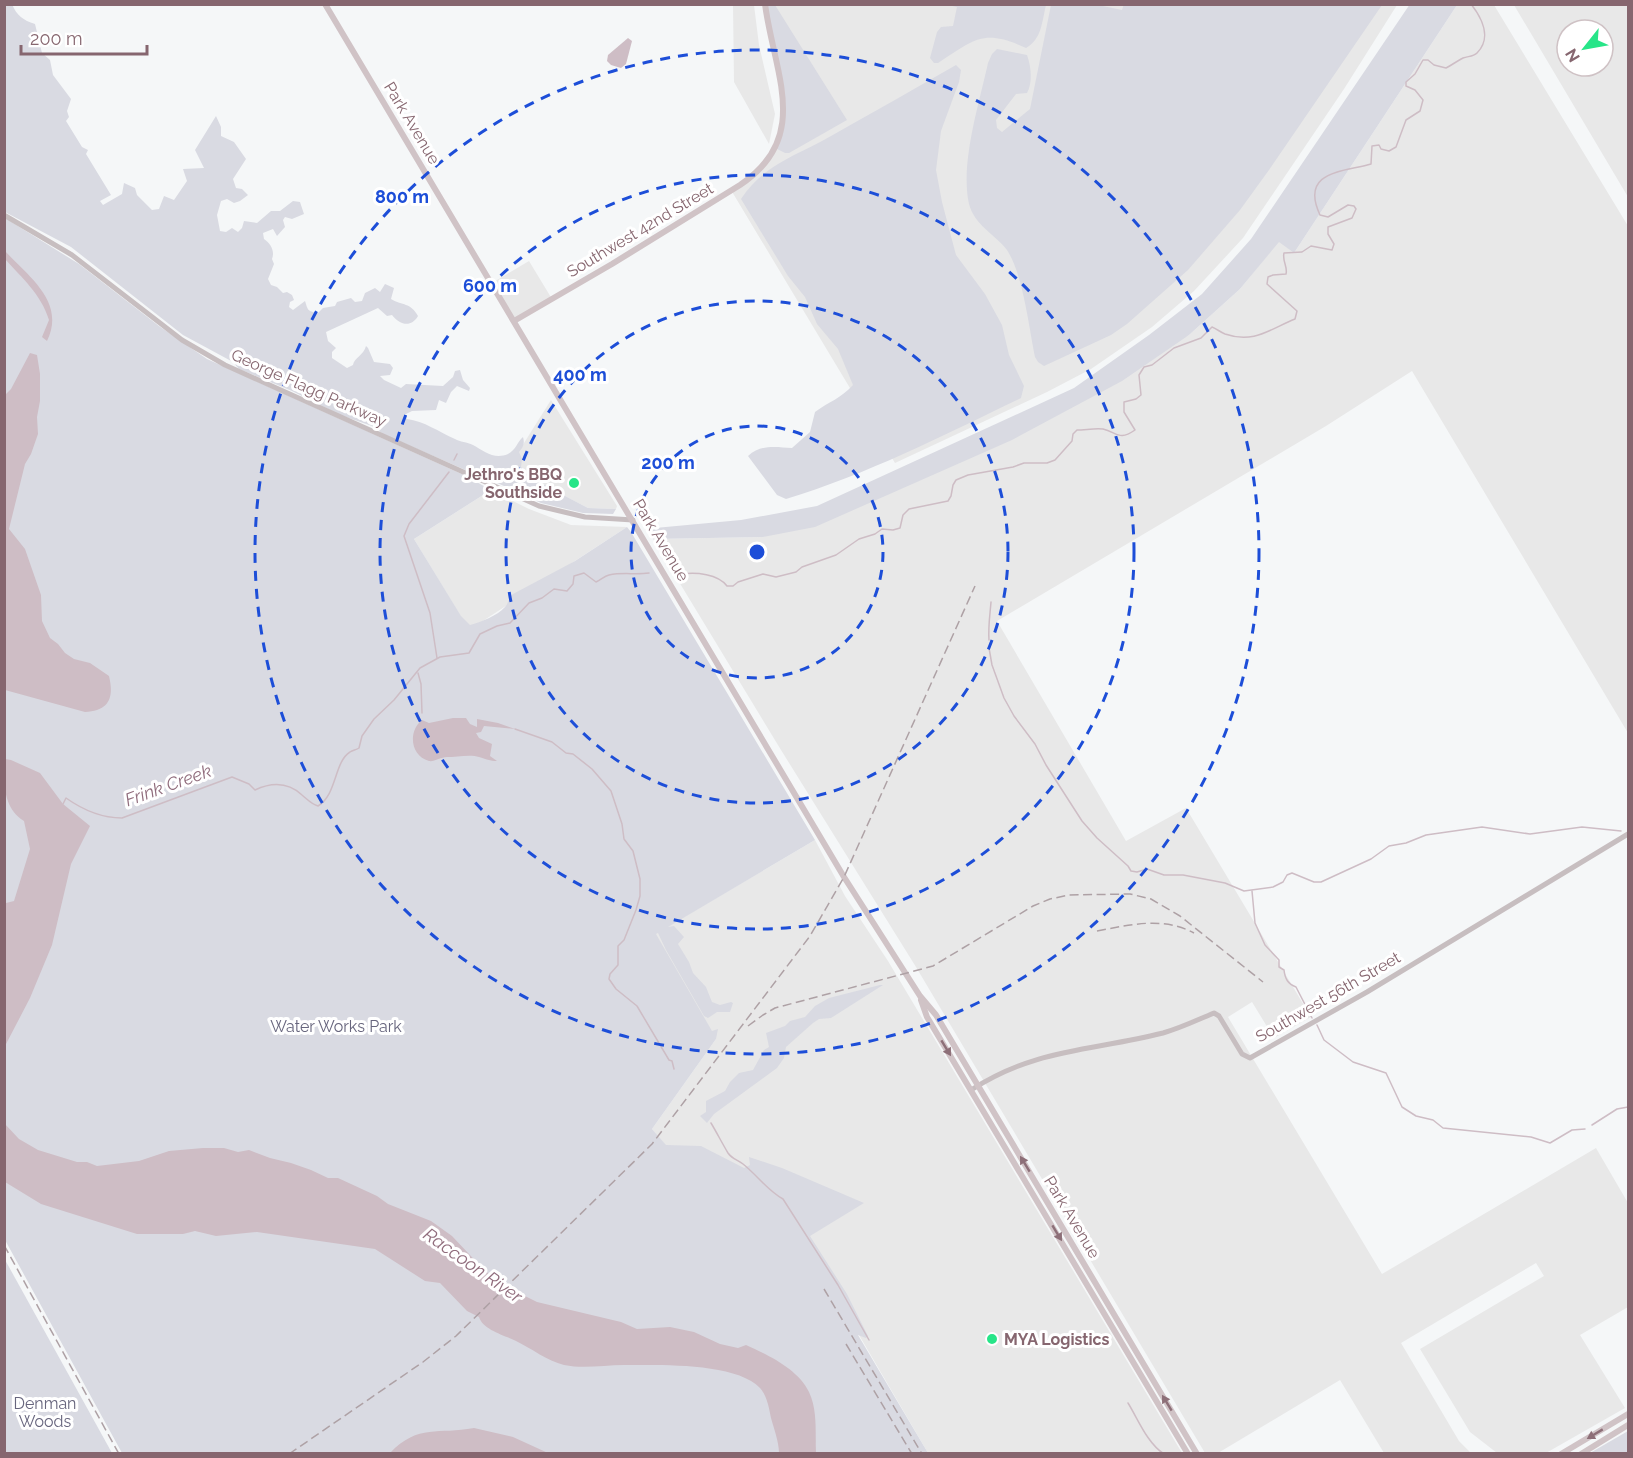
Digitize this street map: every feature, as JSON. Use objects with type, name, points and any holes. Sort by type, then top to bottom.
[{"type":"main road","name":"Park Avenue","points":[[325,4],[844,877],[920,996],[936,1015],[1197,1454]]},
{"type":"main road","name":"Southwest 42nd Street","points":[[514,321],[612,264],[740,185],[760,170],[772,153],[780,134],[784,110],[765,4]]},
{"type":"main road","name":"Park Avenue","points":[[920,996],[927,1017],[1188,1454]]},
{"type":"main road","points":[[1561,1454],[1629,1414]]},
{"type":"main road","points":[[1581,1454],[1629,1425]]},
{"type":"street","name":"George Flagg Parkway","points":[[4,215],[72,255],[182,340],[225,365],[539,506],[585,517],[633,520]]},
{"type":"street","name":"Southwest 56th Street","points":[[971,1090],[1000,1072],[1029,1061],[1060,1052],[1162,1033],[1191,1024],[1214,1013],[1219,1016],[1242,1054],[1250,1058],[1367,992],[1629,834]]},
{"type":"shaded area","points":[[733,5],[754,5],[759,45],[775,114],[769,144],[734,82]]},
{"type":"shaded area","points":[[765,5],[1397,5],[1344,89],[1243,238],[1194,291],[1152,327],[1091,369],[895,463],[731,190],[751,177],[772,153],[784,110]]},
{"type":"shaded area","points":[[1457,5],[1494,5],[1628,226],[1628,733],[1412,371],[1326,426],[997,621],[1126,841],[1186,808],[1311,1017],[1274,1038],[1252,1002],[1228,1017],[1382,1274],[1596,1148],[1628,1203],[1628,1307],[1580,1335],[1625,1408],[1546,1453],[1497,1453],[1470,1432],[1420,1349],[1544,1276],[1536,1263],[1401,1343],[1459,1441],[1471,1453],[1384,1453],[1340,1380],[1218,1453],[1205,1453],[916,967],[653,539],[763,537],[1189,335],[1240,289],[1279,241],[1294,253]]},
{"type":"shaded area","points":[[1514,5],[1628,5],[1628,197],[1557,78],[1615,78],[1615,18],[1555,18],[1555,74]]},
{"type":"shaded area","points":[[529,261],[552,299],[514,321],[492,283]]},
{"type":"shaded area","points":[[551,400],[617,506],[616,509],[588,508],[509,467]]},
{"type":"shaded area","points":[[491,490],[529,509],[571,525],[627,527],[469,630],[414,539]]},
{"type":"shaded area","points":[[815,840],[845,896],[888,961],[1182,1453],[928,1453],[790,1217],[666,1146],[652,1129],[716,1039],[655,934]]},
{"type":"green space","points":[[12,4],[21,17],[35,24],[42,53],[50,60],[53,75],[71,99],[67,111],[69,117],[66,121],[82,147],[88,150],[86,154],[111,195],[100,201],[103,205],[122,194],[124,183],[135,188],[137,195],[152,210],[159,209],[164,196],[174,200],[187,181],[183,169],[204,168],[195,150],[216,116],[221,127],[221,136],[234,142],[246,159],[233,179],[236,188],[242,189],[248,195],[234,203],[227,199],[221,201],[217,215],[220,231],[226,232],[232,228],[238,232],[244,221],[257,223],[271,211],[280,211],[293,201],[300,202],[304,214],[292,219],[285,217],[283,220],[285,227],[277,236],[273,229],[263,233],[264,239],[273,250],[274,264],[268,279],[271,285],[283,293],[287,292],[292,295],[294,300],[290,302],[289,307],[293,310],[305,301],[308,310],[318,313],[323,308],[335,306],[337,302],[351,298],[355,302],[362,301],[365,293],[375,288],[380,292],[385,284],[394,288],[391,299],[409,306],[418,316],[409,324],[405,324],[392,315],[387,316],[378,308],[326,332],[328,341],[336,348],[332,352],[332,358],[347,368],[353,365],[366,346],[374,362],[390,364],[393,368],[390,375],[380,376],[401,388],[406,384],[443,386],[453,377],[455,371],[460,370],[463,380],[470,388],[469,391],[457,386],[446,403],[439,400],[436,410],[412,411],[404,415],[407,419],[425,424],[457,440],[498,456],[511,452],[523,437],[524,442],[519,452],[522,459],[521,467],[527,476],[588,508],[616,509],[613,514],[583,513],[541,503],[383,434],[372,426],[340,415],[292,391],[239,369],[233,362],[183,335],[71,247],[5,212],[4,5]]},
{"type":"green space","points":[[1124,4],[1382,5],[1240,210],[1188,270],[1127,324],[1111,335],[1044,366],[1035,357],[1028,317],[1013,260],[1002,244],[976,218],[969,204],[967,171],[976,115],[988,63],[997,49],[1027,55],[1031,74],[1027,93],[1016,94],[996,120],[997,128],[1002,132],[1030,109],[1051,5],[1098,5],[1122,10]]},
{"type":"green space","points":[[1410,4],[1457,5],[1294,253],[1279,242],[1240,289],[1189,335],[1122,381],[1012,440],[815,527],[763,537],[653,539],[650,532],[655,528],[741,520],[817,506],[1074,388],[1149,335],[1202,294],[1251,239]]},
{"type":"green space","points":[[765,5],[775,5],[847,120],[789,153],[775,148],[784,110]]},
{"type":"green space","points":[[947,5],[1046,5],[1038,35],[1026,48],[999,39],[979,39],[938,63],[934,63],[930,58],[937,32],[941,27],[953,26],[957,7]]},
{"type":"green space","points":[[956,65],[961,70],[959,82],[941,131],[936,170],[942,202],[956,255],[985,294],[1002,325],[1009,355],[1024,386],[1021,398],[876,466],[786,499],[777,495],[748,456],[763,448],[792,448],[810,432],[815,412],[853,385],[838,349],[817,324],[805,297],[788,276],[741,199],[750,187],[770,169]]},
{"type":"green space","name":"Water Works Park","points":[[5,218],[79,264],[159,326],[207,359],[464,475],[491,490],[414,539],[461,616],[470,625],[498,613],[513,594],[575,561],[627,527],[631,532],[815,840],[668,927],[674,926],[684,937],[678,944],[693,973],[706,987],[712,1002],[720,1005],[733,1003],[730,1012],[717,1012],[708,1018],[704,1016],[658,933],[656,934],[712,1031],[718,1029],[716,1039],[652,1129],[666,1145],[701,1146],[744,1168],[750,1165],[749,1157],[782,1168],[864,1203],[810,1236],[847,1294],[868,1336],[866,1338],[858,1335],[928,1453],[122,1453],[5,1240]]},
{"type":"green space","points":[[883,985],[831,1018],[819,1019],[813,1023],[786,1047],[784,1058],[777,1068],[714,1114],[707,1123],[700,1116],[706,1112],[706,1101],[725,1091],[739,1073],[753,1070],[764,1050],[769,1047],[766,1033],[785,1026],[790,1021],[805,1017],[815,1006],[829,998]]},
{"type":"green space","name":"Denman Woods","points":[[4,1258],[112,1453],[5,1453]]},
{"type":"green space","points":[[1628,1431],[1628,1453],[1590,1453]]},
{"type":"water","points":[[628,38],[632,41],[626,64],[621,68],[611,65],[607,61],[608,55]]},
{"type":"water","points":[[5,251],[34,281],[48,302],[52,314],[52,327],[47,341],[42,337],[49,320],[46,311],[30,287],[5,259]]},
{"type":"water","points":[[30,353],[37,355],[40,374],[38,434],[25,464],[9,529],[25,549],[41,595],[42,621],[50,638],[74,659],[90,663],[109,676],[111,690],[108,702],[100,709],[93,711],[85,712],[5,690],[5,395],[11,389]]},
{"type":"water","points":[[466,718],[470,724],[477,727],[477,719],[515,729],[484,726],[481,732],[476,733],[479,738],[492,744],[490,756],[497,761],[472,756],[445,757],[429,761],[418,754],[413,743],[413,736],[422,720],[429,723]]},
{"type":"water","points":[[5,759],[40,773],[63,804],[90,826],[71,864],[52,945],[30,998],[5,1046],[6,903],[14,901],[30,849],[24,821],[12,809],[8,801],[5,785]]},
{"type":"water","name":"Raccoon River","points":[[4,1123],[19,1139],[38,1150],[97,1166],[139,1161],[169,1151],[224,1148],[238,1152],[249,1150],[311,1170],[328,1178],[338,1178],[377,1196],[388,1204],[431,1221],[452,1236],[485,1271],[505,1286],[537,1302],[621,1322],[637,1329],[670,1327],[694,1332],[720,1344],[738,1348],[746,1345],[773,1358],[798,1376],[809,1392],[815,1415],[816,1453],[779,1453],[766,1398],[760,1388],[749,1380],[715,1369],[676,1365],[579,1367],[558,1363],[489,1329],[479,1317],[467,1311],[440,1283],[425,1281],[375,1249],[257,1232],[216,1236],[195,1231],[183,1234],[137,1234],[41,1204],[5,1182]]},
{"type":"water","points":[[474,1428],[513,1437],[548,1453],[390,1453],[410,1437],[420,1434]]},
{"type":"waterway","name":"Frink Creek","points":[[682,574],[706,575],[718,579],[727,586],[733,586],[738,582],[763,574],[776,577],[796,572],[802,567],[836,555],[859,539],[882,529],[900,528],[903,515],[909,509],[948,501],[956,480],[968,475],[1024,463],[1047,463],[1055,460],[1072,441],[1073,434],[1077,430],[1103,429],[1122,436],[1130,433],[1135,430],[1124,412],[1124,402],[1141,395],[1139,375],[1144,367],[1152,365],[1174,348],[1201,338],[1212,327],[1225,334],[1245,337],[1261,334],[1295,319],[1297,311],[1267,284],[1268,277],[1286,274],[1284,253],[1302,252],[1311,246],[1332,250],[1334,244],[1328,234],[1328,227],[1352,218],[1356,209],[1348,205],[1328,217],[1320,215],[1315,200],[1315,189],[1320,181],[1328,176],[1371,164],[1372,146],[1379,145],[1381,149],[1389,151],[1396,147],[1406,120],[1420,111],[1423,100],[1415,90],[1406,86],[1406,82],[1415,74],[1423,60],[1446,68],[1477,53],[1482,47],[1485,35],[1479,15],[1471,4]]},
{"type":"waterway","points":[[454,460],[457,454]]},
{"type":"waterway","points":[[437,658],[430,613],[404,536],[409,524],[449,472]]},
{"type":"waterway","name":"Frink Creek","points":[[63,804],[66,798],[92,812],[107,817],[122,818],[232,777],[249,784],[255,790],[274,785],[291,788],[318,806],[329,794],[345,757],[359,748],[362,736],[374,719],[394,700],[420,668],[440,657],[469,653],[480,634],[510,623],[529,603],[542,598],[554,589],[567,591],[573,584],[574,576],[584,573],[596,582],[609,575],[649,573]]},
{"type":"waterway","points":[[989,640],[991,602]]},
{"type":"waterway","points":[[989,648],[992,665],[1004,698],[1014,716],[1035,744],[1082,821],[1131,871],[1147,869],[1164,875],[1183,875],[1225,883],[1244,891],[1273,887],[1283,882],[1287,875],[1292,873],[1314,882],[1321,882],[1371,859],[1389,846],[1406,843],[1426,835],[1482,827],[1530,834],[1582,827],[1621,831]]},
{"type":"waterway","points":[[418,673],[421,684],[422,713]]},
{"type":"waterway","points":[[515,729],[552,742],[566,753],[573,754],[592,769],[611,791],[622,824],[624,839],[633,851],[640,879],[640,896],[624,940],[618,946],[618,965],[610,974],[609,979],[616,989],[637,1006],[669,1060],[672,1061],[674,1069]]},
{"type":"waterway","points":[[1252,891],[1255,923],[1265,945],[1279,960],[1279,967],[1284,970],[1289,983],[1296,987],[1312,1018]]},
{"type":"waterway","points":[[1317,1025],[1324,1040],[1353,1062],[1386,1073],[1402,1107],[1416,1116],[1433,1120],[1443,1128],[1531,1137],[1550,1143],[1572,1130],[1585,1129]]},
{"type":"waterway","points":[[1592,1125],[1617,1109],[1628,1107]]},
{"type":"waterway","points":[[711,1123],[730,1155],[783,1199],[838,1285],[869,1340]]},
{"type":"waterway","points":[[1128,1403],[1148,1437],[1164,1454]]},
{"type":"railway","points":[[289,1454],[423,1362],[456,1336],[652,1144],[810,936],[844,877],[975,586]]},
{"type":"railway","points":[[748,1026],[775,1008],[933,966],[1033,906],[1069,895],[1130,894],[1151,899],[1180,916],[1263,982]]},
{"type":"railway","points":[[1097,931],[1158,923],[1194,933]]},
{"type":"railway","points":[[4,1245],[119,1454]]},
{"type":"railway","points":[[824,1289],[922,1454]]},
{"type":"railway","points":[[846,1344],[912,1454]]},
{"type":"place","name":"Jethro's BBQ Southside","points":[[574,483]]},
{"type":"place","name":"MYA Logistics","points":[[992,1339]]}]
